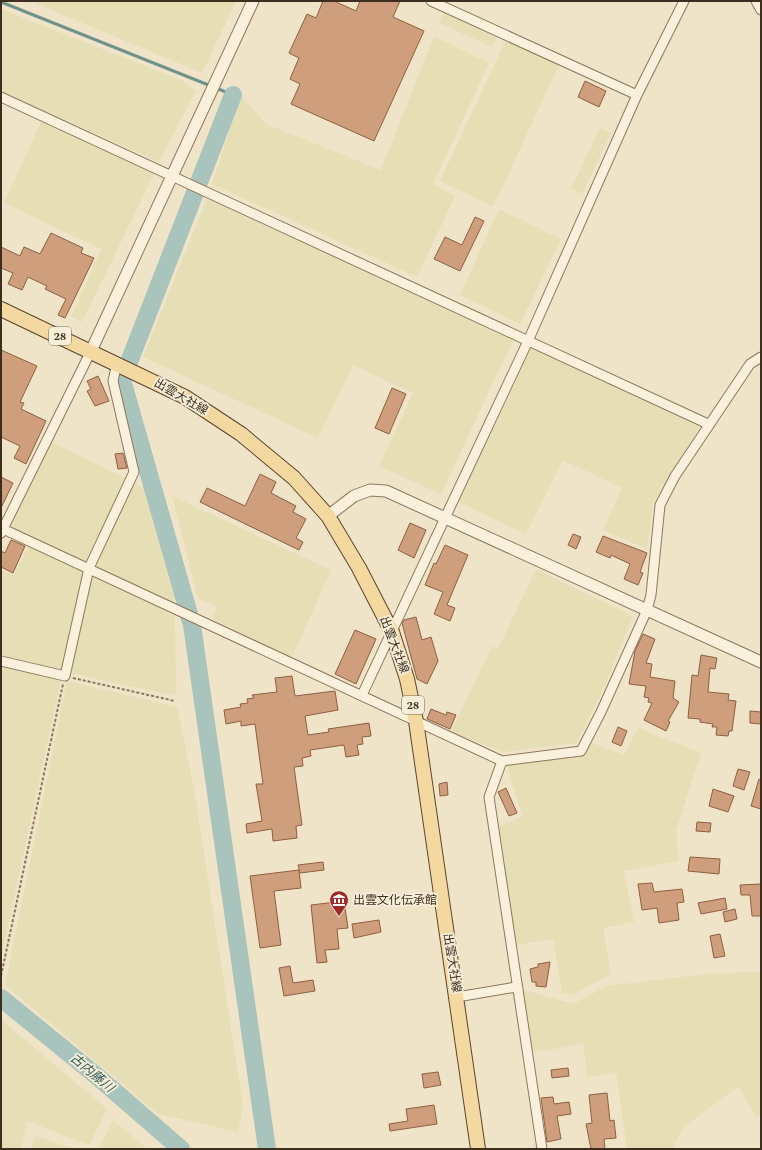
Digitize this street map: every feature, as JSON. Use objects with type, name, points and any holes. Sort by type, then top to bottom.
[{"type":"main road","name":"出雲大社線","points":[[1,309],[186,397],[241,434],[294,478],[328,516],[359,568],[392,632],[407,678],[416,721],[478,1149]]},
{"type":"street","points":[[253,1],[91,351],[2,530],[175,607],[502,761],[581,751],[601,712],[647,610],[651,595],[660,505],[675,476],[708,424],[750,364],[761,357]]},
{"type":"street","points":[[431,1],[638,95]]},
{"type":"street","points":[[362,695],[528,340],[638,95],[684,1]]},
{"type":"street","points":[[756,1],[761,10]]},
{"type":"street","points":[[1,97],[708,424]]},
{"type":"street","points":[[1,661],[65,676],[89,568],[134,472],[113,381],[118,364]]},
{"type":"street","points":[[328,516],[354,496],[370,490],[386,492],[761,662]]},
{"type":"street","points":[[502,761],[489,797],[516,987],[542,1149]]},
{"type":"street","points":[[457,998],[516,987]]},
{"type":"path","points":[[1,976],[65,676],[176,701]]},
{"type":"shaded area","points":[[30,1],[236,1],[202,73]]},
{"type":"shaded area","points":[[1,9],[183,81],[196,91],[159,162],[1,91]]},
{"type":"shaded area","points":[[444,12],[497,37],[492,47],[439,23]]},
{"type":"shaded area","points":[[434,36],[489,63],[433,184],[455,196],[417,277],[212,184],[241,96],[266,124],[381,170]]},
{"type":"shaded area","points":[[506,40],[559,65],[493,207],[440,181]]},
{"type":"shaded area","points":[[41,122],[154,174],[82,322],[71,317],[101,249],[4,203]]},
{"type":"shaded area","points":[[600,128],[611,133],[582,194],[571,189]]},
{"type":"shaded area","points":[[207,199],[513,340],[441,494],[379,466],[413,393],[353,365],[318,438],[143,357]]},
{"type":"shaded area","points":[[499,209],[561,239],[520,324],[460,295]]},
{"type":"shaded area","points":[[531,347],[700,427],[653,503],[647,549],[603,530],[622,488],[563,460],[526,534],[452,499],[486,425],[494,429]]},
{"type":"shaded area","points":[[49,441],[126,478],[86,562],[13,528],[11,522]]},
{"type":"shaded area","points":[[133,482],[143,488],[175,599],[173,603],[94,566]]},
{"type":"shaded area","points":[[172,496],[331,570],[292,657],[212,620],[218,607],[198,598]]},
{"type":"shaded area","points":[[29,546],[84,571],[63,672],[1,657],[1,570],[14,575]]},
{"type":"shaded area","points":[[536,569],[633,617],[600,697],[576,743],[504,752],[451,732],[492,646],[498,649]]},
{"type":"shaded area","points":[[91,575],[175,613],[176,696],[69,673]]},
{"type":"shaded area","points":[[1,667],[61,680],[1,958]]},
{"type":"shaded area","points":[[67,681],[177,707],[194,788],[243,1106],[238,1132],[158,1114],[5,985]]},
{"type":"shaded area","points":[[638,728],[701,753],[676,831],[679,861],[624,871],[634,922],[603,928],[611,974],[574,994],[562,993],[553,939],[516,945],[499,827],[522,816],[507,766],[583,755],[590,742],[624,755]]},
{"type":"shaded area","points":[[761,972],[761,1115],[755,1116],[739,1086],[684,1127],[672,1149],[627,1149],[616,1072],[587,1077],[583,1044],[530,1053],[521,989],[573,1004],[607,986],[714,973]]},
{"type":"shaded area","points":[[1,1020],[107,1109],[89,1145],[27,1121],[21,1149],[1,1149]]},
{"type":"shaded area","points":[[113,1120],[147,1149],[99,1149]]},
{"type":"shaded area","points":[[34,1135],[73,1149],[31,1149]]},
{"type":"building","points":[[323,1],[334,1],[356,11],[360,1],[400,1],[393,17],[424,31],[374,141],[291,104],[300,84],[290,79],[299,58],[289,53],[307,14],[316,18]]},
{"type":"building","points":[[585,81],[606,91],[599,107],[578,97]]},
{"type":"building","points":[[475,217],[484,221],[460,271],[434,259],[445,237],[462,245]]},
{"type":"building","points":[[51,233],[83,248],[81,253],[94,258],[65,318],[58,315],[66,299],[45,289],[47,286],[28,277],[22,290],[8,284],[13,273],[1,268],[1,247],[20,256],[24,247],[40,254]]},
{"type":"building","points":[[1,350],[37,366],[20,402],[24,403],[21,409],[46,421],[26,464],[14,458],[20,446],[1,437]]},
{"type":"building","points":[[98,376],[109,401],[95,406],[87,391],[91,389],[87,381]]},
{"type":"building","points":[[392,388],[406,394],[389,434],[375,428]]},
{"type":"building","points":[[123,453],[127,468],[118,469],[115,454]]},
{"type":"building","points":[[260,474],[276,482],[271,493],[296,506],[293,512],[306,519],[296,538],[303,542],[299,550],[200,502],[207,488],[245,506]]},
{"type":"building","points":[[1,477],[13,483],[1,508]]},
{"type":"building","points":[[410,523],[426,530],[414,558],[398,550]]},
{"type":"building","points":[[573,534],[581,537],[576,549],[568,545]]},
{"type":"building","points":[[603,536],[647,553],[640,572],[643,573],[638,585],[624,579],[630,564],[611,555],[610,558],[596,552]]},
{"type":"building","points":[[11,540],[25,546],[13,573],[1,567],[1,551],[5,553]]},
{"type":"building","points":[[445,545],[468,555],[447,605],[455,608],[450,621],[434,614],[443,592],[425,585],[434,563],[436,564]]},
{"type":"building","points":[[416,617],[422,640],[431,637],[438,661],[427,684],[417,679],[402,623],[404,620]]},
{"type":"building","points":[[355,630],[376,639],[356,684],[335,674]]},
{"type":"building","points":[[643,634],[655,639],[646,663],[652,664],[650,677],[675,681],[673,698],[679,702],[668,721],[670,722],[666,731],[644,720],[652,703],[648,702],[649,698],[644,697],[646,686],[629,684],[635,651]]},
{"type":"building","points":[[701,655],[717,658],[715,669],[710,668],[708,692],[729,694],[728,700],[736,701],[732,731],[729,731],[728,736],[716,735],[717,727],[712,727],[713,724],[700,722],[700,719],[688,718],[692,675],[698,676]]},
{"type":"building","points":[[292,676],[295,696],[335,691],[338,710],[305,716],[308,735],[329,732],[328,729],[369,723],[371,736],[362,737],[363,744],[357,745],[359,755],[346,757],[344,745],[310,750],[311,756],[302,758],[303,766],[294,767],[302,825],[296,826],[297,838],[273,841],[272,829],[247,833],[246,824],[262,821],[256,784],[263,784],[255,724],[241,726],[241,721],[226,724],[224,710],[241,707],[240,704],[248,703],[247,699],[254,698],[252,695],[277,692],[275,678]]},
{"type":"building","points":[[431,709],[446,715],[447,712],[456,715],[450,729],[427,719]]},
{"type":"building","points":[[750,711],[761,712],[761,724],[750,723]]},
{"type":"building","points":[[618,727],[627,731],[621,746],[612,742]]},
{"type":"building","points":[[738,769],[750,772],[744,790],[733,786]]},
{"type":"building","points":[[759,779],[761,780],[761,809],[751,806]]},
{"type":"building","points":[[447,782],[448,795],[440,796],[439,784]]},
{"type":"building","points":[[506,788],[517,813],[509,816],[498,792]]},
{"type":"building","points":[[713,789],[734,796],[728,812],[709,806]]},
{"type":"building","points":[[697,822],[711,823],[710,832],[696,831]]},
{"type":"building","points":[[690,857],[720,859],[719,874],[688,871]]},
{"type":"building","points":[[323,862],[324,870],[300,873],[298,865]]},
{"type":"building","points":[[299,870],[301,888],[274,891],[281,945],[260,948],[250,876]]},
{"type":"building","points":[[652,883],[654,892],[682,889],[684,902],[677,903],[679,920],[659,923],[657,908],[642,910],[638,884]]},
{"type":"building","points":[[761,884],[761,916],[752,916],[750,895],[741,895],[740,885]]},
{"type":"building","points":[[725,898],[727,909],[701,914],[698,903]]},
{"type":"building","points":[[344,901],[348,928],[337,929],[339,949],[325,950],[327,962],[317,963],[311,905]]},
{"type":"building","points":[[735,909],[737,919],[725,922],[723,912]]},
{"type":"building","points":[[379,920],[381,932],[354,938],[352,924]]},
{"type":"building","points":[[720,934],[725,956],[714,958],[710,936]]},
{"type":"building","points":[[550,962],[546,987],[536,986],[536,982],[532,982],[530,969],[538,967],[538,964]]},
{"type":"building","points":[[290,966],[293,983],[313,980],[315,991],[284,996],[279,968]]},
{"type":"building","points":[[568,1068],[569,1076],[552,1078],[551,1070]]},
{"type":"building","points":[[438,1072],[441,1085],[424,1088],[422,1074]]},
{"type":"building","points":[[607,1093],[610,1121],[614,1120],[616,1138],[604,1139],[605,1149],[591,1149],[586,1124],[592,1123],[589,1095]]},
{"type":"building","points":[[553,1097],[554,1104],[569,1102],[571,1114],[557,1116],[561,1139],[547,1142],[541,1098]]},
{"type":"building","points":[[434,1105],[437,1124],[390,1131],[389,1124],[408,1121],[406,1109]]},
{"type":"waterway","points":[[1,2],[211,86]]},
{"type":"waterway","points":[[216,88],[233,95]]},
{"type":"waterway","points":[[233,95],[122,380],[192,625],[267,1149]]},
{"type":"waterway","name":"古内藤川","points":[[1,998],[98,1077],[181,1149]]},
{"type":"place","name":"出雲文化伝承館","points":[[339,917]]}]
